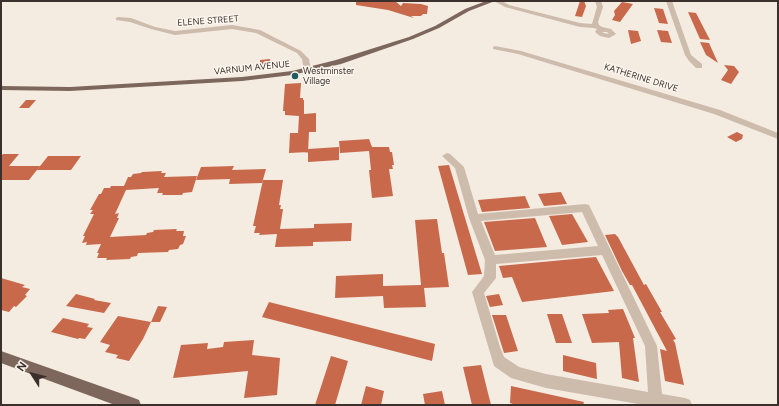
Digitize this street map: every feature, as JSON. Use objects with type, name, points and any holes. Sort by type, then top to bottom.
[{"type":"main road","name":"VARNUM AVENUE","points":[[1,88],[57,89],[234,80],[267,77],[307,70],[338,62],[430,31],[471,8],[492,1]]},
{"type":"main road","points":[[1,357],[134,405]]},
{"type":"street","points":[[497,1],[503,5],[580,25],[598,28],[595,22],[600,7],[598,1]]},
{"type":"street","points":[[503,1],[511,7]]},
{"type":"street","points":[[669,1],[688,55],[691,60],[699,66]]},
{"type":"street","name":"ELENE STREET","points":[[118,19],[131,20],[160,30],[175,33],[232,28],[243,28],[258,31],[299,52],[305,59],[307,70]]},
{"type":"street","name":"KATHERINE DRIVE","points":[[495,48],[519,52],[709,109],[778,136]]},
{"type":"street","points":[[446,156],[459,167],[474,218],[491,260],[490,278],[478,292],[499,361],[516,373],[546,381],[685,405]]},
{"type":"street","points":[[474,218],[585,208],[651,346],[656,400]]},
{"type":"street","points":[[491,260],[605,250]]},
{"type":"building","points":[[356,1],[395,1],[401,6],[403,3],[421,4],[428,6],[427,14],[423,14],[421,16],[411,16],[414,18],[388,10],[356,5]]},
{"type":"building","points":[[580,1],[584,1],[586,6],[582,17],[575,16]]},
{"type":"building","points":[[622,2],[633,4],[620,22],[612,20],[615,15],[614,11]]},
{"type":"building","points":[[654,8],[663,9],[668,24],[659,23]]},
{"type":"building","points":[[688,12],[696,13],[710,40],[700,39]]},
{"type":"building","points":[[628,30],[638,31],[641,41],[631,44]]},
{"type":"building","points":[[657,30],[668,31],[672,43],[661,42]]},
{"type":"building","points":[[700,42],[709,43],[718,63],[706,55]]},
{"type":"building","points":[[270,59],[270,67],[260,68],[260,60]]},
{"type":"building","points":[[724,65],[734,66],[739,72],[731,84],[721,80],[728,70]]},
{"type":"building","points":[[301,83],[300,98],[303,98],[304,100],[304,114],[316,113],[316,132],[309,132],[308,152],[289,153],[290,133],[298,133],[299,116],[285,115],[285,111],[283,111],[285,84]]},
{"type":"building","points":[[26,100],[36,100],[29,108],[19,108]]},
{"type":"building","points":[[737,132],[743,135],[742,139],[736,142],[727,137]]},
{"type":"building","points":[[369,139],[372,147],[389,147],[390,152],[392,152],[394,165],[392,165],[393,169],[389,169],[393,196],[372,198],[369,170],[371,170],[369,151],[340,153],[339,141]]},
{"type":"building","points":[[339,147],[339,160],[308,162],[308,149]]},
{"type":"building","points":[[3,154],[19,154],[9,166],[40,166],[29,180],[1,180],[1,156]]},
{"type":"building","points":[[48,156],[81,156],[71,170],[37,170]]},
{"type":"building","points":[[449,165],[482,274],[468,275],[438,166]]},
{"type":"building","points":[[234,166],[232,170],[266,169],[262,183],[229,184],[230,179],[196,180],[201,167]]},
{"type":"building","points":[[162,171],[161,173],[166,173],[164,177],[197,176],[192,192],[183,193],[182,195],[162,195],[163,193],[157,193],[159,188],[126,190],[115,214],[119,213],[117,218],[119,218],[110,237],[146,235],[154,230],[177,229],[176,231],[184,231],[183,236],[186,236],[183,244],[180,245],[178,249],[169,250],[168,252],[138,253],[137,256],[131,257],[130,259],[106,260],[107,258],[97,258],[99,253],[97,253],[101,244],[86,245],[87,242],[82,243],[85,236],[83,236],[94,214],[90,214],[93,210],[90,210],[99,194],[101,194],[104,188],[110,188],[111,186],[124,186],[128,177],[131,177],[133,174]]},
{"type":"building","points":[[263,180],[283,180],[279,205],[281,205],[280,209],[283,209],[280,229],[314,228],[314,224],[352,223],[351,241],[313,242],[313,246],[275,247],[277,234],[259,235],[260,233],[254,233],[256,226],[253,226]]},
{"type":"building","points":[[561,192],[567,204],[544,206],[538,194]]},
{"type":"building","points":[[525,196],[530,208],[482,212],[478,200]]},
{"type":"building","points":[[572,214],[588,242],[562,245],[549,216]]},
{"type":"building","points":[[535,218],[547,247],[495,251],[484,222]]},
{"type":"building","points":[[437,219],[449,287],[424,288],[426,307],[384,308],[383,296],[335,298],[336,276],[383,274],[383,286],[421,285],[415,220]]},
{"type":"building","points":[[615,234],[644,285],[646,284],[676,339],[673,340],[675,343],[684,385],[665,381],[660,349],[667,351],[632,285],[630,285],[622,271],[605,235]]},
{"type":"building","points":[[596,257],[614,291],[522,302],[512,277],[503,278],[499,266]]},
{"type":"building","points":[[1,278],[25,285],[22,287],[30,289],[25,295],[27,296],[9,312],[1,310]]},
{"type":"building","points":[[76,294],[95,299],[94,300],[111,303],[104,313],[66,306]]},
{"type":"building","points":[[499,294],[503,305],[490,307],[486,296]]},
{"type":"building","points":[[269,302],[435,344],[432,361],[262,317]]},
{"type":"building","points":[[158,306],[167,307],[160,322],[151,322]]},
{"type":"building","points":[[623,309],[635,338],[633,338],[639,382],[622,378],[619,342],[592,343],[582,314],[609,313],[608,310]]},
{"type":"building","points":[[547,314],[562,314],[572,343],[556,343]]},
{"type":"building","points":[[492,315],[506,315],[518,351],[504,353]]},
{"type":"building","points":[[118,316],[151,322],[143,339],[129,361],[116,358],[118,355],[105,352],[110,345],[100,342]]},
{"type":"building","points":[[63,318],[89,324],[87,327],[93,328],[85,339],[78,339],[51,332]]},
{"type":"building","points":[[254,340],[252,355],[280,358],[277,395],[244,398],[248,371],[173,378],[181,345],[208,343],[207,349],[223,347],[224,342]]},
{"type":"building","points":[[563,355],[596,363],[597,379],[563,371]]},
{"type":"building","points":[[331,356],[348,361],[335,405],[315,405]]},
{"type":"building","points":[[481,365],[491,405],[472,405],[463,367]]},
{"type":"building","points":[[366,386],[384,391],[381,405],[361,405]]},
{"type":"building","points":[[511,386],[584,402],[583,405],[516,405],[510,403]]},
{"type":"building","points":[[442,391],[445,405],[425,405],[423,394]]},
{"type":"place","name":"Westminster Village","points":[[295,76]]}]
